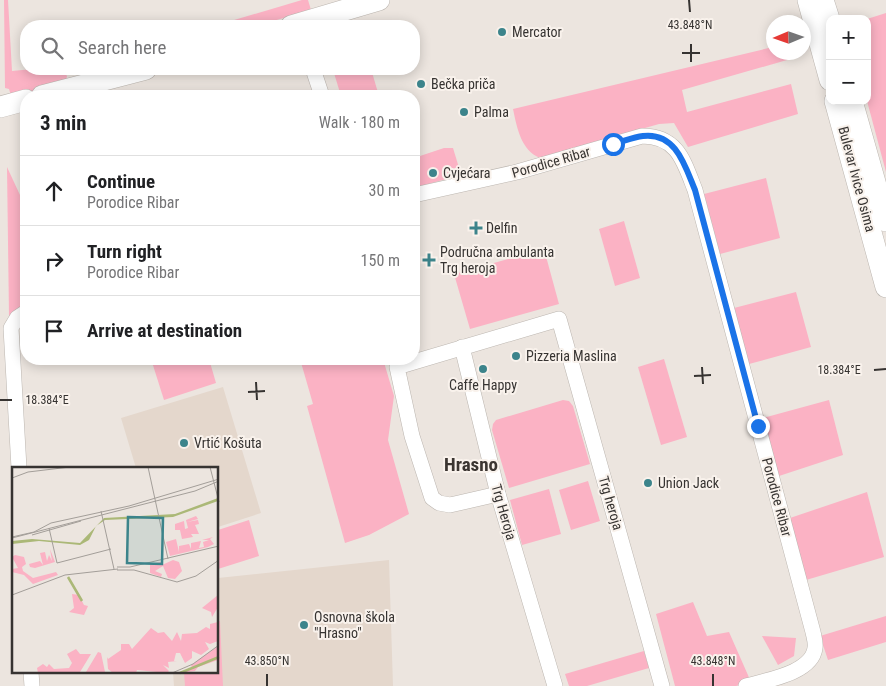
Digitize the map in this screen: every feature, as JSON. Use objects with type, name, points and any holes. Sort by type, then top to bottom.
[{"type":"main road","points":[[316,20],[379,0]]},
{"type":"main road","points":[[808,0],[826,65]]},
{"type":"main road","points":[[824,0],[828,15]]},
{"type":"main road","points":[[65,90],[123,75]]},
{"type":"main road","points":[[0,107],[20,102]]},
{"type":"main road","name":"Bulevar Ivice Osima","points":[[837,105],[886,287]]},
{"type":"main road","name":"Bulevar Ivice Osima","points":[[853,105],[886,221]]},
{"type":"street","points":[[315,75],[320,90]]},
{"type":"street","name":"Porodice Ribar","points":[[420,194],[517,172],[642,136],[652,136],[669,142],[677,151],[695,190],[816,646],[813,657],[801,669],[746,686]]},
{"type":"street","points":[[20,316],[11,328],[20,467]]},
{"type":"street","name":"Trg heroja","points":[[462,347],[559,319],[662,686]]},
{"type":"street","points":[[420,357],[462,347]]},
{"type":"street","name":"Trg Heroja","points":[[462,347],[498,494],[555,686]]},
{"type":"street","points":[[396,365],[412,436],[432,498],[439,503],[450,505],[498,494]]},
{"type":"shaded area","points":[[4,0],[8,0],[12,71],[20,70],[20,75],[66,75],[67,77],[64,83],[41,90],[20,90],[20,97],[12,99],[9,89],[5,88]]},
{"type":"shaded area","points":[[302,0],[308,0],[311,10],[277,20],[234,20]]},
{"type":"shaded area","points":[[886,13],[886,172],[868,105],[871,105],[871,18]]},
{"type":"shaded area","points":[[766,49],[766,60],[787,60],[682,90],[687,112],[791,84],[798,114],[688,147],[674,123],[659,124],[540,158],[528,150],[524,144],[518,131],[513,109]]},
{"type":"shaded area","points":[[335,75],[373,75],[377,90],[339,90]]},
{"type":"shaded area","points":[[444,148],[453,148],[460,171],[457,176],[420,186],[420,156]]},
{"type":"shaded area","points":[[7,167],[20,195],[20,309],[9,317]]},
{"type":"shaded area","points":[[766,178],[780,238],[720,254],[704,194]]},
{"type":"shaded area","points":[[624,221],[640,278],[615,286],[599,229]]},
{"type":"shaded area","points":[[544,249],[559,304],[470,329],[454,274]]},
{"type":"shaded area","points":[[796,292],[811,347],[749,364],[734,308]]},
{"type":"shaded area","points":[[664,359],[687,437],[661,445],[638,367]]},
{"type":"shaded area","points":[[153,365],[211,365],[216,383],[164,400]]},
{"type":"shaded area","points":[[302,365],[385,365],[394,396],[388,440],[409,514],[369,535],[345,543],[307,406],[313,404]]},
{"type":"shaded area","name":"Vrtić Košuta","points":[[223,387],[261,513],[219,527],[219,467],[136,467],[121,418]]},
{"type":"shaded area","points":[[563,400],[569,401],[573,406],[590,464],[509,488],[492,430],[493,424],[496,420]]},
{"type":"shaded area","points":[[829,400],[843,455],[779,476],[763,418]]},
{"type":"shaded area","points":[[588,481],[600,521],[571,530],[559,490]]},
{"type":"shaded area","points":[[549,489],[561,534],[522,545],[510,500]]},
{"type":"shaded area","points":[[867,492],[884,557],[806,580],[790,518]]},
{"type":"shaded area","points":[[249,520],[259,556],[219,569],[219,530]]},
{"type":"shaded area","name":"Osnovna škola \"Hrasno\"","points":[[389,560],[393,686],[174,686],[173,674],[219,674],[219,578]]},
{"type":"shaded area","points":[[693,602],[707,636],[729,632],[751,682],[736,686],[675,686],[656,614]]},
{"type":"shaded area","points":[[886,616],[886,642],[828,660],[820,636]]},
{"type":"shaded area","points":[[220,621],[223,686],[185,686],[184,674],[219,674]]},
{"type":"shaded area","points":[[762,636],[796,638],[794,656],[778,665]]},
{"type":"shaded area","points":[[644,651],[649,668],[587,686],[569,686],[565,674]]},
{"type":"place","name":"Mercator","points":[[502,32]]},
{"type":"place","name":"Bečka priča","points":[[421,84]]},
{"type":"place","name":"Palma","points":[[464,112]]},
{"type":"place","name":"Cvjećara","points":[[433,173]]},
{"type":"place","name":"Delfin","points":[[476,228]]},
{"type":"place","name":"Područna ambulanta Trg heroja","points":[[429,260]]},
{"type":"place","name":"Pizzeria Maslina","points":[[516,356]]},
{"type":"place","name":"Caffe Happy","points":[[483,369]]},
{"type":"place","name":"Vrtić Košuta","points":[[184,443]]},
{"type":"place","name":"Union Jack","points":[[648,483]]},
{"type":"place","name":"Osnovna škola \"Hrasno\"","points":[[304,625]]},
{"type":"district","name":"Hrasno","points":[[471,464]]},
{"type":"route","points":[[613,144],[642,136],[662,138],[669,142],[677,151],[684,164],[695,190],[758,426]]}]
